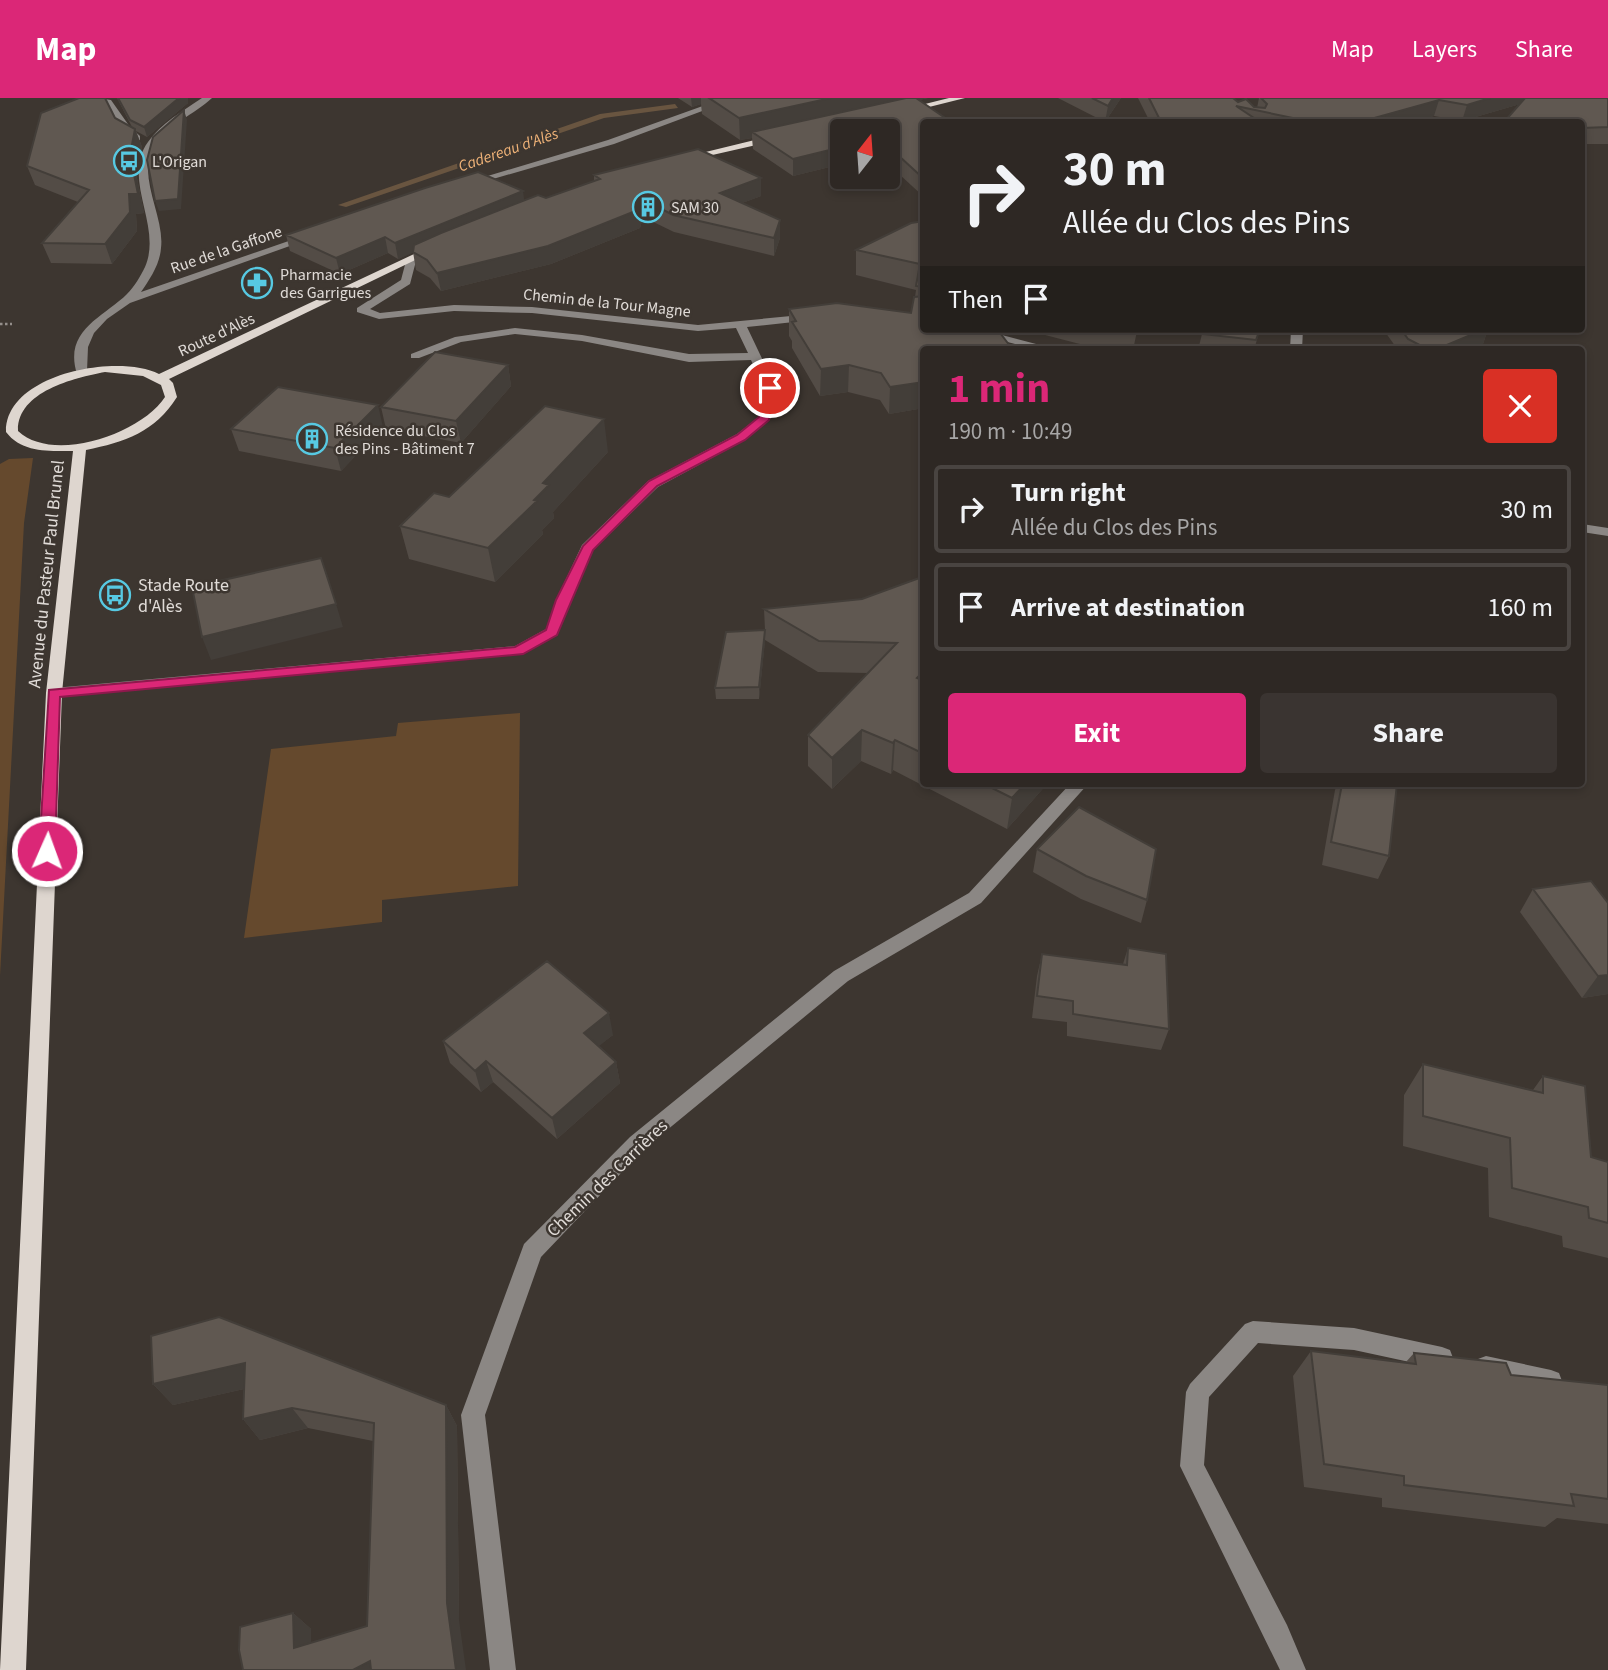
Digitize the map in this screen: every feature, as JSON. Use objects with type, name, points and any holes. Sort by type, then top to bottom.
[{"type":"main road","points":[[896,112],[961,98]]},
{"type":"main road","points":[[678,160],[791,134]]},
{"type":"main road","name":"Route d'Alès","points":[[161,378],[439,246]]},
{"type":"main road","points":[[127,368],[161,378],[170,388],[171,399],[165,412],[151,424],[107,444],[57,449],[20,440],[10,430],[8,420],[14,407],[27,394],[52,381],[81,372],[127,368]]},
{"type":"main road","name":"Avenue du Pasteur Paul Brunel","points":[[13,1670],[54,693],[80,448]]},
{"type":"street","points":[[102,98],[114,104],[127,133],[150,145]]},
{"type":"street","points":[[81,372],[83,341],[103,314],[128,300],[146,274],[156,250],[155,219],[144,174],[145,152],[163,131],[208,98]]},
{"type":"street","points":[[457,187],[611,142],[733,98]]},
{"type":"street","name":"Rue de la Gaffone","points":[[128,300],[316,235]]},
{"type":"street","name":"Chemin de la Tour Magne","points":[[411,261],[406,282],[361,310],[379,316],[454,308],[532,310],[698,328],[741,326],[831,315]]},
{"type":"street","points":[[54,693],[518,651],[552,632],[563,600],[587,548],[653,484],[741,437],[765,418],[770,388],[741,326]]},
{"type":"street","points":[[415,356],[459,339],[515,331],[582,338],[689,358],[754,356]]},
{"type":"street","points":[[981,333],[1036,346]]},
{"type":"street","points":[[1585,528],[1608,532]]},
{"type":"street","name":"Chemin des Carrières","points":[[503,1670],[472,1415],[532,1251],[638,1143],[841,976],[975,898],[1077,787]]},
{"type":"street","points":[[1293,1670],[1278,1634],[1192,1466],[1198,1392],[1253,1332],[1354,1339],[1568,1385]]},
{"type":"path","points":[[0,324],[12,324]]},
{"type":"shaded area","points":[[33,458],[24,523],[0,976],[0,464],[9,459]]},
{"type":"shaded area","points":[[520,713],[518,886],[382,900],[382,922],[244,938],[271,749],[396,736],[398,723]]},
{"type":"building","points":[[79,98],[105,98],[115,118],[135,129],[130,155],[138,194],[129,194],[130,212],[105,244],[42,243],[89,190],[27,166],[41,113]]},
{"type":"building","points":[[118,98],[179,98],[144,127],[130,120]]},
{"type":"building","points":[[709,98],[831,98],[739,118]]},
{"type":"building","points":[[906,98],[916,98],[947,119],[920,119],[920,175],[900,157],[900,119],[830,119],[830,150],[793,159],[752,132]]},
{"type":"building","points":[[1092,98],[1113,98],[1108,106]]},
{"type":"building","points":[[1149,98],[1233,98],[1238,102],[1246,99],[1254,107],[1265,108],[1267,104],[1261,98],[1490,98],[1467,105],[1439,100],[1371,119],[1298,119],[1236,106],[1256,119],[1160,119]]},
{"type":"building","points":[[1525,98],[1608,98],[1608,127],[1585,128],[1585,119],[1507,119]]},
{"type":"building","points":[[184,110],[178,199],[155,201],[147,160],[153,137]]},
{"type":"building","points":[[698,149],[761,178],[720,193],[780,220],[774,238],[673,215],[642,199],[638,210],[548,246],[437,273],[427,260],[413,252],[414,245],[538,195],[546,198],[600,179],[594,175]]},
{"type":"building","points":[[478,172],[523,191],[395,243],[385,237],[336,258],[286,235],[425,188]]},
{"type":"building","points":[[920,222],[920,264],[856,250],[911,223]]},
{"type":"building","points":[[920,264],[920,286],[916,286]]},
{"type":"building","points":[[920,296],[920,333],[1000,333],[1010,346],[920,346],[920,383],[890,387],[881,373],[849,365],[821,369],[792,322],[796,321],[789,309],[837,303],[911,313],[914,297]]},
{"type":"building","points":[[1202,333],[1259,333],[1256,340]]},
{"type":"building","points":[[1404,333],[1475,333],[1445,346],[1421,346],[1408,339]]},
{"type":"building","points":[[435,352],[508,365],[456,421],[381,407]]},
{"type":"building","points":[[278,387],[378,405],[335,448],[231,429]]},
{"type":"building","points":[[545,406],[604,419],[543,483],[549,485],[534,500],[537,501],[488,548],[400,526],[434,493],[449,497]]},
{"type":"building","points":[[321,558],[336,604],[202,637],[192,587]]},
{"type":"building","points":[[920,578],[920,675],[917,678],[920,679],[920,752],[895,740],[893,743],[862,730],[832,758],[808,735],[897,643],[819,641],[764,609],[862,599]]},
{"type":"building","points":[[765,630],[759,687],[715,688],[726,632]]},
{"type":"building","points":[[990,787],[1022,787],[1012,798]]},
{"type":"building","points":[[1341,787],[1397,787],[1389,856],[1331,842]]},
{"type":"building","points":[[1079,807],[1156,849],[1147,900],[1086,876],[1037,849]]},
{"type":"building","points":[[1591,881],[1608,903],[1608,975],[1598,976],[1533,889]]},
{"type":"building","points":[[1128,948],[1166,954],[1169,1029],[1073,1014],[1073,1001],[1037,996],[1042,954],[1127,965]]},
{"type":"building","points":[[547,961],[609,1013],[584,1033],[616,1062],[552,1118],[486,1061],[475,1071],[443,1041]]},
{"type":"building","points":[[1423,1064],[1543,1093],[1543,1076],[1585,1086],[1591,1157],[1608,1162],[1608,1223],[1589,1218],[1588,1207],[1512,1188],[1510,1138],[1423,1116]]},
{"type":"building","points":[[219,1317],[446,1405],[447,1603],[456,1670],[371,1670],[370,1661],[353,1670],[243,1670],[239,1650],[240,1627],[293,1613],[294,1648],[367,1626],[374,1423],[292,1408],[243,1419],[245,1363],[153,1384],[151,1336]]},
{"type":"building","points":[[1311,1351],[1416,1364],[1414,1353],[1506,1363],[1511,1375],[1608,1385],[1608,1499],[1571,1494],[1574,1506],[1404,1485],[1404,1476],[1324,1464]]},
{"type":"waterway","name":"Cadereau d'Alès","points":[[343,205],[603,116],[675,106]]},
{"type":"place","name":"L'Origan","points":[[129,161]]},
{"type":"place","name":"SAM 30","points":[[648,207]]},
{"type":"place","name":"Pharmacie des Garrigues","points":[[257,283]]},
{"type":"place","name":"Résidence du Clos des Pins - Bâtiment 7","points":[[312,439]]},
{"type":"place","name":"Stade Route d'Alès","points":[[115,595]]},
{"type":"route","points":[[47,851],[54,693],[518,651],[552,632],[563,600],[587,548],[653,484],[741,437],[765,418],[770,388]]}]
